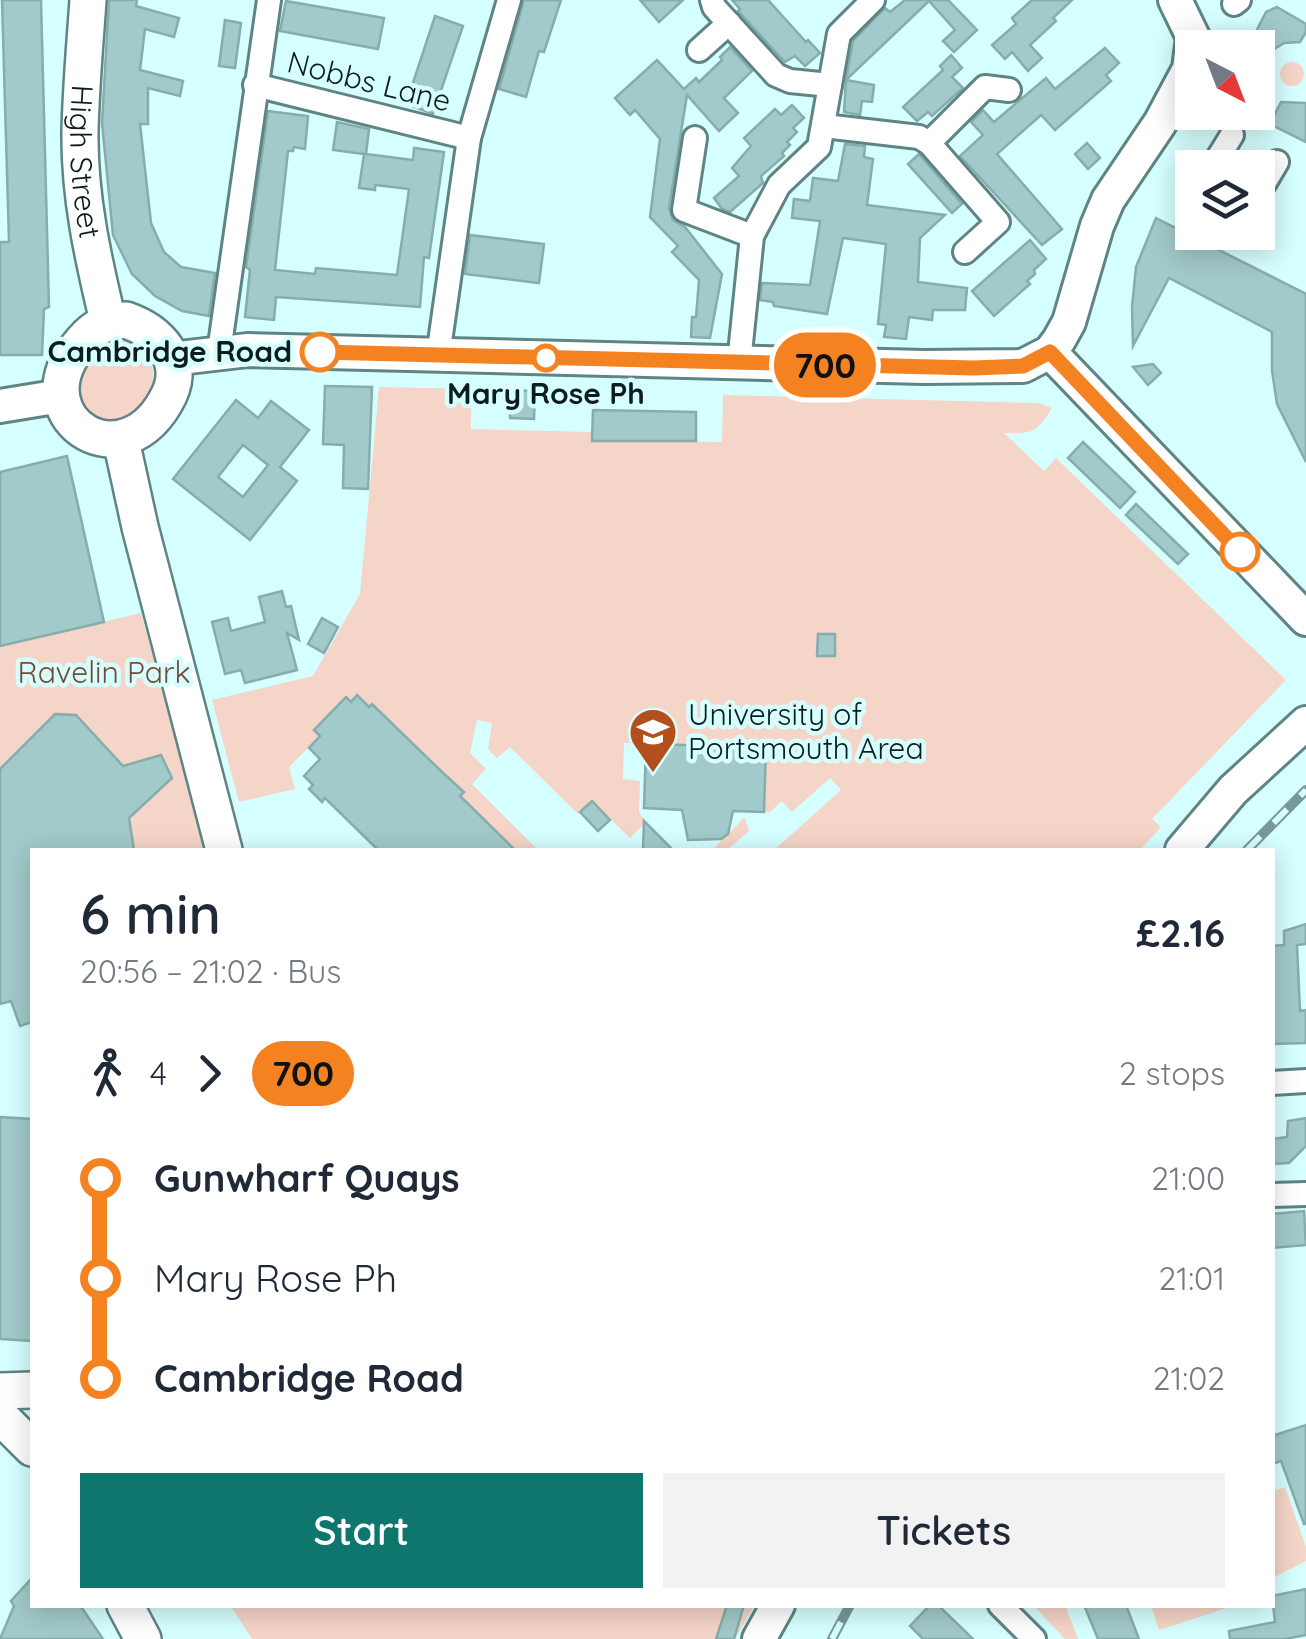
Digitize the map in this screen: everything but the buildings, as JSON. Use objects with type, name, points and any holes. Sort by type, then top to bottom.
[{"type":"main road","name":"High Street","points":[[88,0],[80,134],[84,201],[91,252],[108,321]]},
{"type":"main road","points":[[171,359],[219,352],[738,364],[1009,368],[1027,365],[1050,352],[1067,327],[1108,200],[1160,123],[1190,69],[1193,37],[1175,0]]},
{"type":"main road","points":[[126,320],[153,332],[171,359],[171,392],[139,432],[121,440],[86,433],[73,422],[61,396],[64,368],[72,354],[94,328],[108,321],[126,320]]},
{"type":"main road","points":[[1050,352],[1306,619]]},
{"type":"main road","points":[[0,406],[61,396]]},
{"type":"main road","points":[[121,440],[140,528],[223,848]]},
{"type":"main road","points":[[1184,848],[1233,790],[1306,722]]},
{"type":"main road","points":[[0,1391],[30,1390]]},
{"type":"main road","points":[[0,1416],[30,1446]]},
{"type":"main road","points":[[126,1608],[142,1639]]},
{"type":"main road","points":[[759,1639],[776,1608]]},
{"type":"street","points":[[219,352],[269,0]]},
{"type":"street","points":[[438,356],[469,138],[508,0]]},
{"type":"street","points":[[712,0],[776,75],[790,81],[830,86]]},
{"type":"street","points":[[738,364],[752,236],[779,185],[819,147],[839,34],[873,0]]},
{"type":"street","points":[[699,50],[729,24]]},
{"type":"street","name":"Nobbs Lane","points":[[255,85],[469,138]]},
{"type":"street","points":[[928,144],[985,87],[1009,90]]},
{"type":"street","points":[[824,126],[919,137],[928,144],[998,222],[965,252]]},
{"type":"street","points":[[1223,150],[1232,135]]},
{"type":"street","points":[[695,138],[684,210],[752,236]]},
{"type":"street","points":[[1275,1083],[1306,1081]]},
{"type":"street","points":[[1275,1195],[1306,1194]]},
{"type":"street","points":[[1003,1608],[1034,1639]]},
{"type":"green space","points":[[1292,62],[1301,65],[1301,83],[1292,86],[1283,83],[1280,74],[1283,65]]},
{"type":"green space","points":[[121,335],[144,348],[153,371],[153,384],[143,408],[131,419],[111,427],[78,415],[70,372],[92,346]]},
{"type":"green space","points":[[379,387],[471,389],[471,429],[592,432],[593,441],[722,442],[723,395],[1039,403],[1052,408],[1037,428],[1004,433],[1044,471],[1056,458],[1286,680],[1152,819],[1161,827],[1142,848],[776,848],[841,790],[830,778],[792,812],[782,801],[770,812],[764,812],[765,747],[624,743],[623,779],[640,781],[639,812],[646,822],[630,838],[592,801],[578,814],[510,747],[497,758],[488,749],[492,723],[477,720],[470,753],[486,769],[472,784],[536,848],[513,848],[460,796],[463,792],[372,704],[320,759],[308,748],[289,767],[295,789],[239,802],[212,700],[313,676],[360,594]]},
{"type":"green space","name":"Ravelin Park","points":[[141,613],[205,848],[134,848],[129,818],[172,778],[161,755],[123,765],[76,715],[55,714],[0,769],[0,646]]},
{"type":"green space","points":[[745,817],[749,831],[729,848],[714,848]]},
{"type":"green space","points":[[1285,1487],[1306,1547],[1306,1561],[1275,1577],[1275,1490]]},
{"type":"green space","points":[[232,1608],[753,1608],[735,1639],[252,1639]]},
{"type":"green space","points":[[1036,1608],[1066,1608],[1078,1639],[1065,1639]]},
{"type":"green space","points":[[1152,1608],[1227,1608],[1159,1630]]},
{"type":"railway","points":[[1249,848],[1306,790]]},
{"type":"railway","points":[[832,1639],[848,1608]]},
{"type":"bus line","name":"700","points":[[320,352],[1009,368],[1023,366],[1050,352],[1240,552]]},
{"type":"place","name":"Cambridge Road","points":[[320,352]]},
{"type":"place","name":"Mary Rose Ph","points":[[546,358]]},
{"type":"place","name":"University of Portsmouth Area","points":[[653,774]]}]
